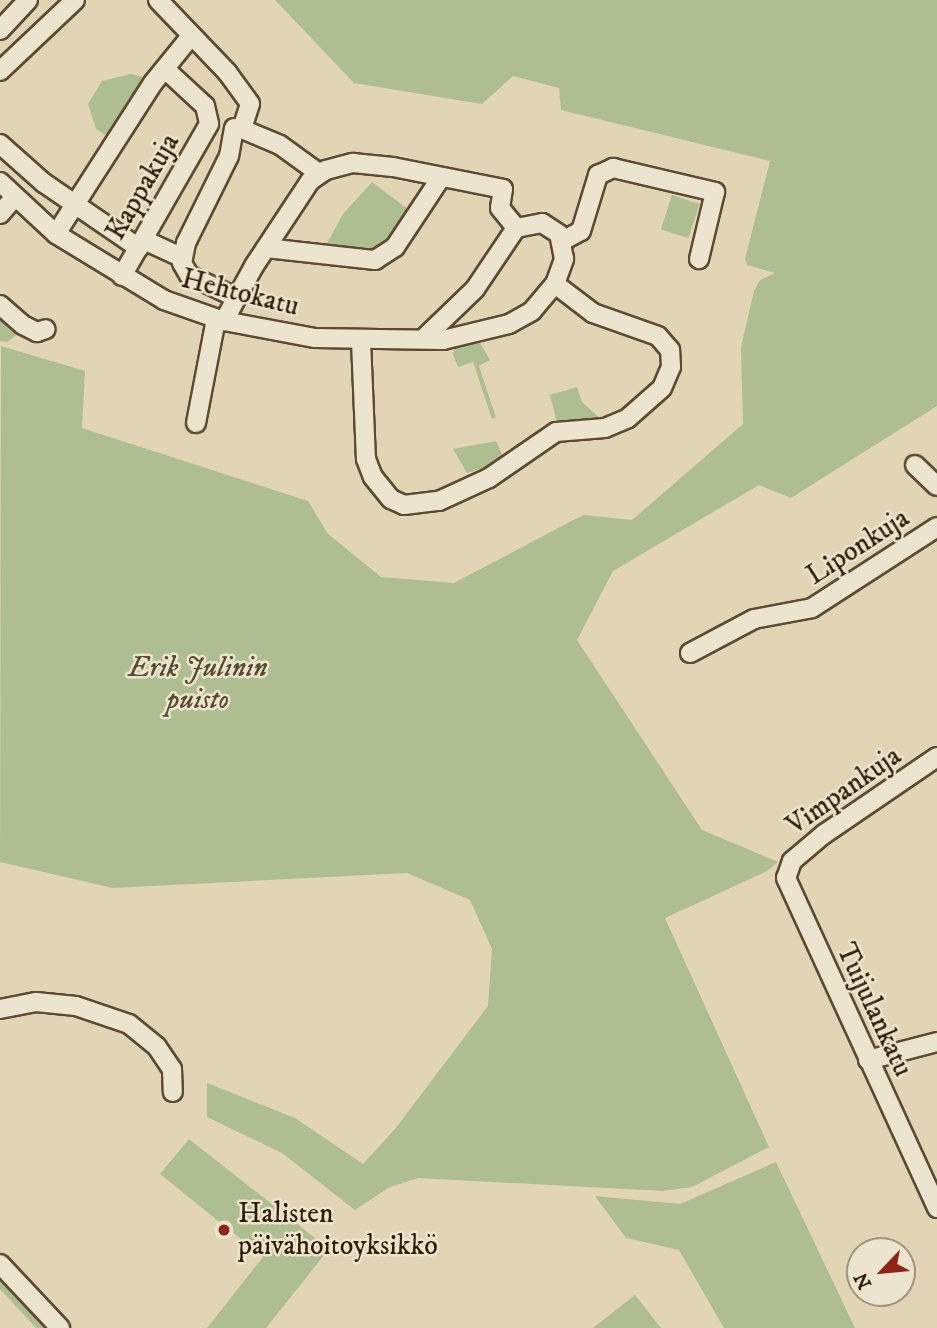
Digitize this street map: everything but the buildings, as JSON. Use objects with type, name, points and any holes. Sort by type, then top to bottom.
[{"type":"street","points":[[0,30],[28,0]]},
{"type":"street","points":[[0,71],[75,0]]},
{"type":"street","points":[[158,0],[250,104],[229,156],[199,213],[183,258],[189,275],[237,298]]},
{"type":"street","points":[[56,234],[165,69],[191,36]]},
{"type":"street","points":[[165,69],[205,106],[209,124],[238,129],[280,145],[320,174]]},
{"type":"street","name":"Kappakuja","points":[[122,276],[209,124]]},
{"type":"street","points":[[0,144],[74,206],[141,244],[183,258]]},
{"type":"street","points":[[196,423],[220,320],[237,298],[265,248],[310,181],[320,174],[354,163],[503,189],[500,208],[516,228]]},
{"type":"street","points":[[423,339],[475,289],[516,228],[542,223],[562,241],[581,231],[598,175],[613,168],[715,192],[699,259]]},
{"type":"street","points":[[265,248],[375,260],[395,247],[440,179]]},
{"type":"street","name":"Hehtokatu","points":[[0,182],[56,234],[164,300],[220,320],[361,341],[443,340],[509,324],[532,312],[555,284],[564,259],[562,241]]},
{"type":"street","points":[[0,214],[15,197]]},
{"type":"street","points":[[361,341],[366,459],[373,477],[391,499],[404,505],[439,501],[489,478],[556,432],[605,428],[628,418],[662,388],[671,367],[670,350],[658,336],[593,313],[555,284]]},
{"type":"street","points":[[0,305],[23,325],[37,332],[46,329]]},
{"type":"street","points":[[915,465],[937,486]]},
{"type":"street","name":"Liponkuja","points":[[690,653],[723,631],[754,619],[812,608],[937,527]]},
{"type":"street","name":"Vimpankuja","points":[[786,872],[792,860],[824,834],[937,757]]},
{"type":"street","name":"Tuijulankatu","points":[[786,872],[789,891],[937,1208]]},
{"type":"street","points":[[0,1009],[36,1002],[76,1006],[129,1024],[157,1047],[172,1069],[173,1092]]},
{"type":"street","points":[[868,1060],[937,1042]]},
{"type":"street","points":[[0,1264],[60,1328]]},
{"type":"green space","name":"Erik Julinin puisto","points":[[275,0],[937,0],[937,406],[791,498],[759,485],[613,571],[577,640],[702,830],[778,862],[767,871],[665,918],[769,1147],[692,1187],[663,1191],[418,1178],[388,1188],[355,1210],[282,1153],[207,1117],[207,1083],[295,1118],[363,1164],[395,1129],[488,1006],[492,949],[470,900],[407,873],[113,888],[0,862],[1,346],[85,371],[82,428],[308,501],[328,534],[381,577],[454,583],[583,515],[632,520],[743,424],[741,347],[754,291],[760,280],[775,273],[747,265],[745,259],[770,161],[561,110],[559,88],[513,76],[482,104],[354,83]]},
{"type":"green space","points":[[131,74],[143,77],[109,137],[96,129],[88,104],[102,81]]},
{"type":"green space","points":[[372,182],[409,210],[382,248],[374,253],[325,247],[343,214]]},
{"type":"green space","points":[[672,195],[700,204],[688,238],[661,229]]},
{"type":"green space","points":[[0,317],[20,332],[7,342],[0,341]]},
{"type":"green space","points":[[479,341],[490,360],[479,366],[496,418],[492,419],[473,362],[458,367],[453,354],[456,345]]},
{"type":"green space","points":[[577,387],[582,402],[603,421],[557,423],[550,395]]},
{"type":"green space","points":[[496,441],[505,461],[467,473],[453,449]]},
{"type":"green space","points":[[189,1139],[329,1249],[266,1328],[207,1328],[263,1257],[160,1174]]},
{"type":"green space","points":[[776,1162],[855,1328],[724,1328],[679,1250],[626,1238],[595,1196],[680,1204]]},
{"type":"green space","points":[[0,1278],[45,1328],[36,1328],[0,1289]]},
{"type":"green space","points":[[635,1295],[661,1328],[593,1328]]},
{"type":"place","name":"Halisten päivähoitoyksikkö","points":[[224,1230]]}]
